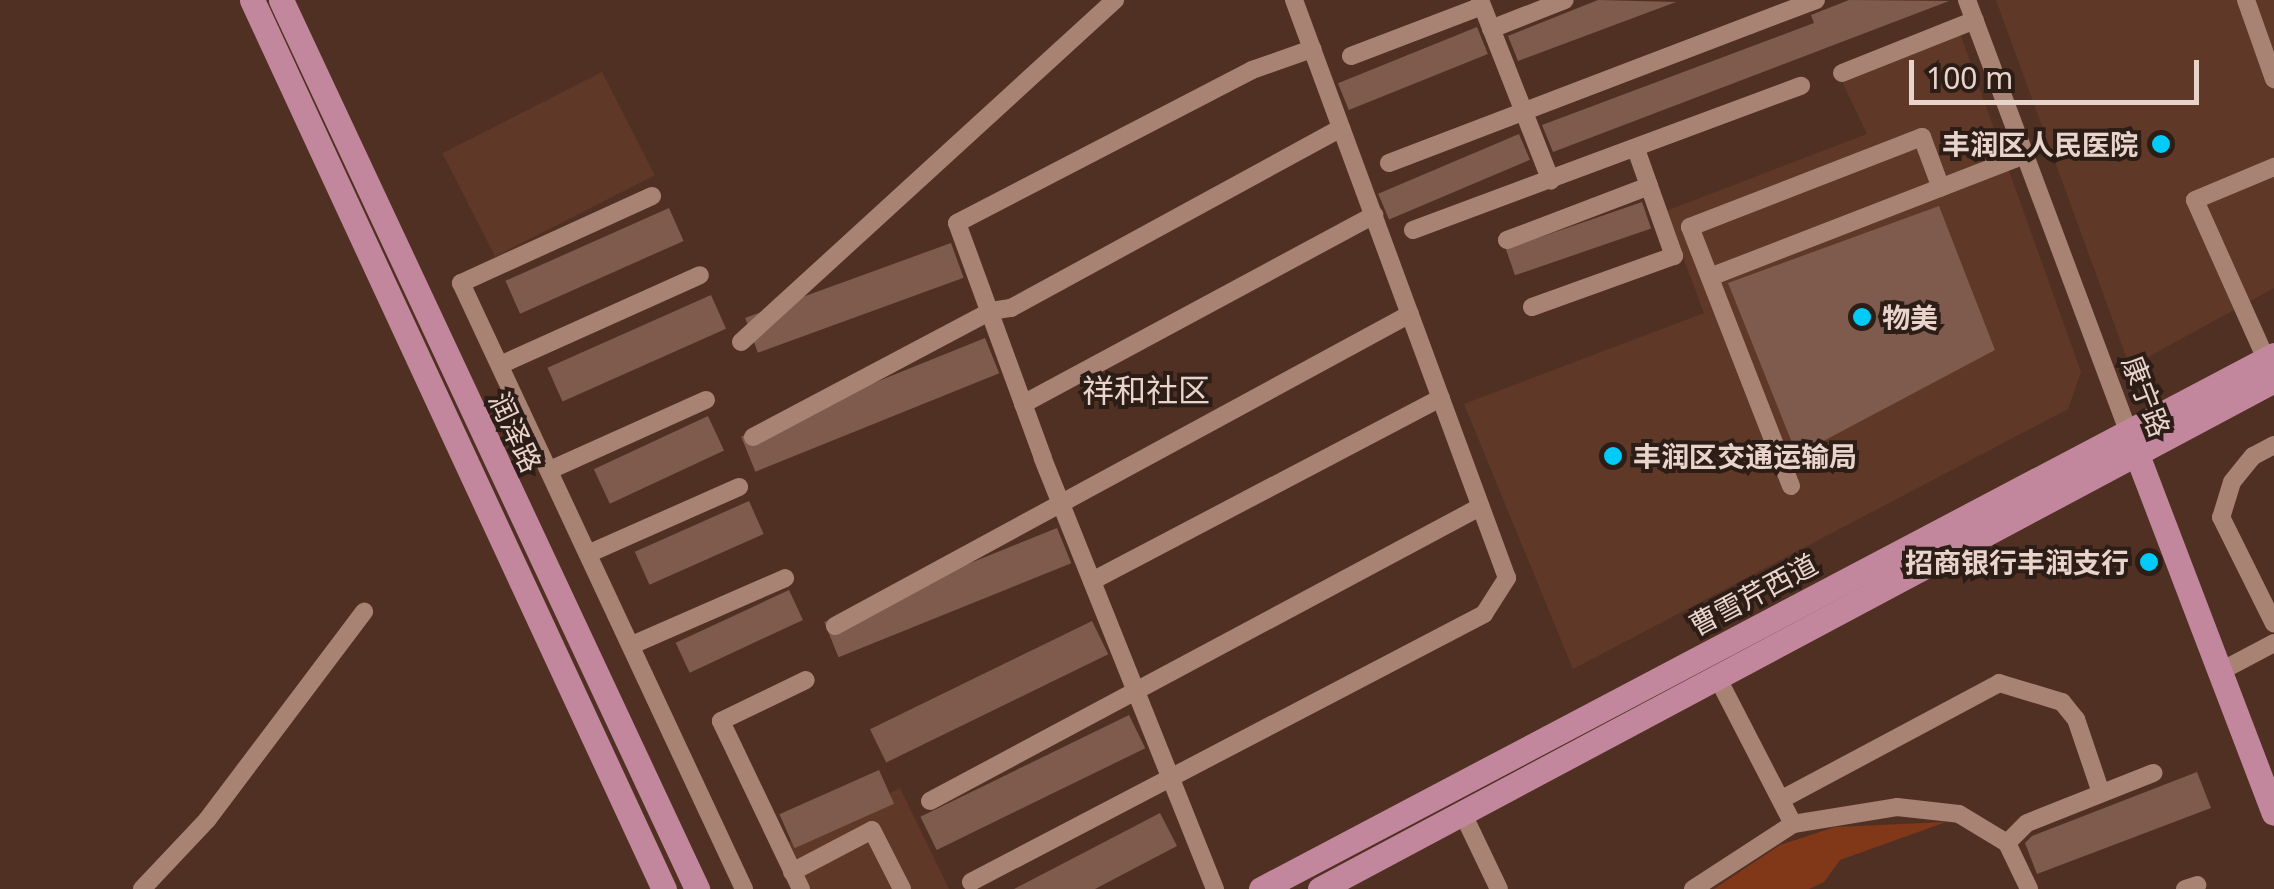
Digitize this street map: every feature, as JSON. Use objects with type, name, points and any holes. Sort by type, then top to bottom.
[{"type":"main road","name":"润泽路","points":[[252,0],[664,889]]},
{"type":"main road","name":"润泽路","points":[[281,0],[697,889]]},
{"type":"main road","name":"曹雪芹西道","points":[[1260,889],[2271,365]]},
{"type":"main road","name":"曹雪芹西道","points":[[1320,889],[1718,679],[2132,440]]},
{"type":"main road","name":"康宁路","points":[[2132,440],[2274,813]]},
{"type":"street","points":[[741,342],[1114,0]]},
{"type":"street","points":[[970,882],[1484,614],[1507,578],[1294,0]]},
{"type":"street","points":[[1492,29],[1565,0]]},
{"type":"street","points":[[1390,162],[1816,0]]},
{"type":"street","name":"康宁路","points":[[1967,0],[2132,440]]},
{"type":"street","points":[[2246,0],[2274,79]]},
{"type":"street","points":[[1351,56],[1481,3],[1551,182]]},
{"type":"street","points":[[1842,72],[1975,20]]},
{"type":"street","points":[[1215,889],[1061,503],[957,223],[1252,70],[1312,49]]},
{"type":"street","points":[[1413,230],[1551,182],[1801,86]]},
{"type":"street","points":[[753,437],[991,311],[1011,308],[1341,128]]},
{"type":"street","points":[[1791,486],[1690,227],[1922,137],[1941,188]]},
{"type":"street","points":[[1532,307],[1674,256],[1636,149]]},
{"type":"street","points":[[1710,277],[2025,155]]},
{"type":"street","points":[[2271,365],[2195,200],[2274,167]]},
{"type":"street","points":[[1507,240],[1649,186]]},
{"type":"street","points":[[652,196],[461,283],[744,889]]},
{"type":"street","points":[[1023,404],[1374,215]]},
{"type":"street","points":[[500,366],[700,275]]},
{"type":"street","points":[[835,626],[1410,314]]},
{"type":"street","points":[[1092,581],[1441,398]]},
{"type":"street","points":[[550,470],[706,400]]},
{"type":"street","points":[[2274,445],[2253,456],[2232,482],[2220,517],[2274,624]]},
{"type":"street","points":[[590,553],[739,487]]},
{"type":"street","points":[[930,801],[1480,507]]},
{"type":"street","points":[[632,645],[785,578]]},
{"type":"street","points":[[142,889],[208,820],[364,612]]},
{"type":"street","points":[[2221,671],[2274,643]]},
{"type":"street","points":[[1718,679],[1784,798],[1793,824]]},
{"type":"street","points":[[806,680],[721,722],[797,880],[872,830],[902,889]]},
{"type":"street","points":[[1784,798],[1999,683],[2062,702],[2076,719],[2101,794]]},
{"type":"street","points":[[2007,844],[2028,823],[2153,773]]},
{"type":"street","points":[[1692,889],[1793,824],[1897,807],[1959,814],[2007,844],[2029,889]]},
{"type":"street","points":[[1463,814],[1499,889]]},
{"type":"shaded area","name":"丰润区人民医院","points":[[1996,0],[2274,0],[2274,288],[2130,367]]},
{"type":"shaded area","points":[[1959,31],[2081,372],[2068,409],[1573,669],[1464,404],[1704,313],[1666,211],[1867,134],[1840,77]]},
{"type":"shaded area","points":[[602,72],[655,175],[495,257],[443,153]]},
{"type":"shaded area","points":[[900,788],[949,889],[794,889],[774,849]]},
{"type":"shaded area","points":[[1946,822],[1840,860],[1824,882],[1809,889],[1714,889],[1780,845],[1835,827]]},
{"type":"building","points":[[1598,0],[1676,2],[1518,61],[1508,36]]},
{"type":"building","points":[[1849,0],[1949,1],[1553,152],[1542,125],[1814,23],[1811,15]]},
{"type":"building","points":[[1477,27],[1488,54],[1349,110],[1338,83]]},
{"type":"building","points":[[1519,134],[1530,160],[1389,220],[1378,194]]},
{"type":"building","points":[[1642,202],[1651,228],[1515,275],[1506,249]]},
{"type":"building","name":"物美","points":[[1939,206],[1995,350],[1797,455],[1728,283]]},
{"type":"building","points":[[669,208],[684,241],[520,314],[505,281]]},
{"type":"building","points":[[951,243],[964,278],[758,353],[745,318]]},
{"type":"building","points":[[711,295],[726,329],[563,402],[547,368]]},
{"type":"building","points":[[985,338],[999,373],[755,472],[741,437]]},
{"type":"building","points":[[708,416],[724,450],[610,504],[594,469]]},
{"type":"building","points":[[749,501],[764,534],[649,585],[635,552]]},
{"type":"building","points":[[1057,528],[1071,563],[839,657],[824,622]]},
{"type":"building","points":[[789,590],[803,620],[690,673],[676,643]]},
{"type":"building","points":[[1092,621],[1108,654],[886,763],[870,729]]},
{"type":"building","points":[[1129,715],[1145,748],[937,850],[920,817]]},
{"type":"building","points":[[879,770],[894,804],[794,848],[779,814]]},
{"type":"building","points":[[2197,772],[2211,808],[2037,874],[2025,843],[2032,836]]},
{"type":"building","points":[[1160,813],[1177,846],[1095,889],[1014,889]]},
{"type":"place","name":"丰润区人民医院","points":[[2161,144]]},
{"type":"place","name":"物美","points":[[1862,317]]},
{"type":"place","name":"丰润区交通运输局","points":[[1613,456]]},
{"type":"place","name":"招商银行丰润支行","points":[[2149,562]]},
{"type":"district","name":"祥和社区","points":[[1146,390]]}]
